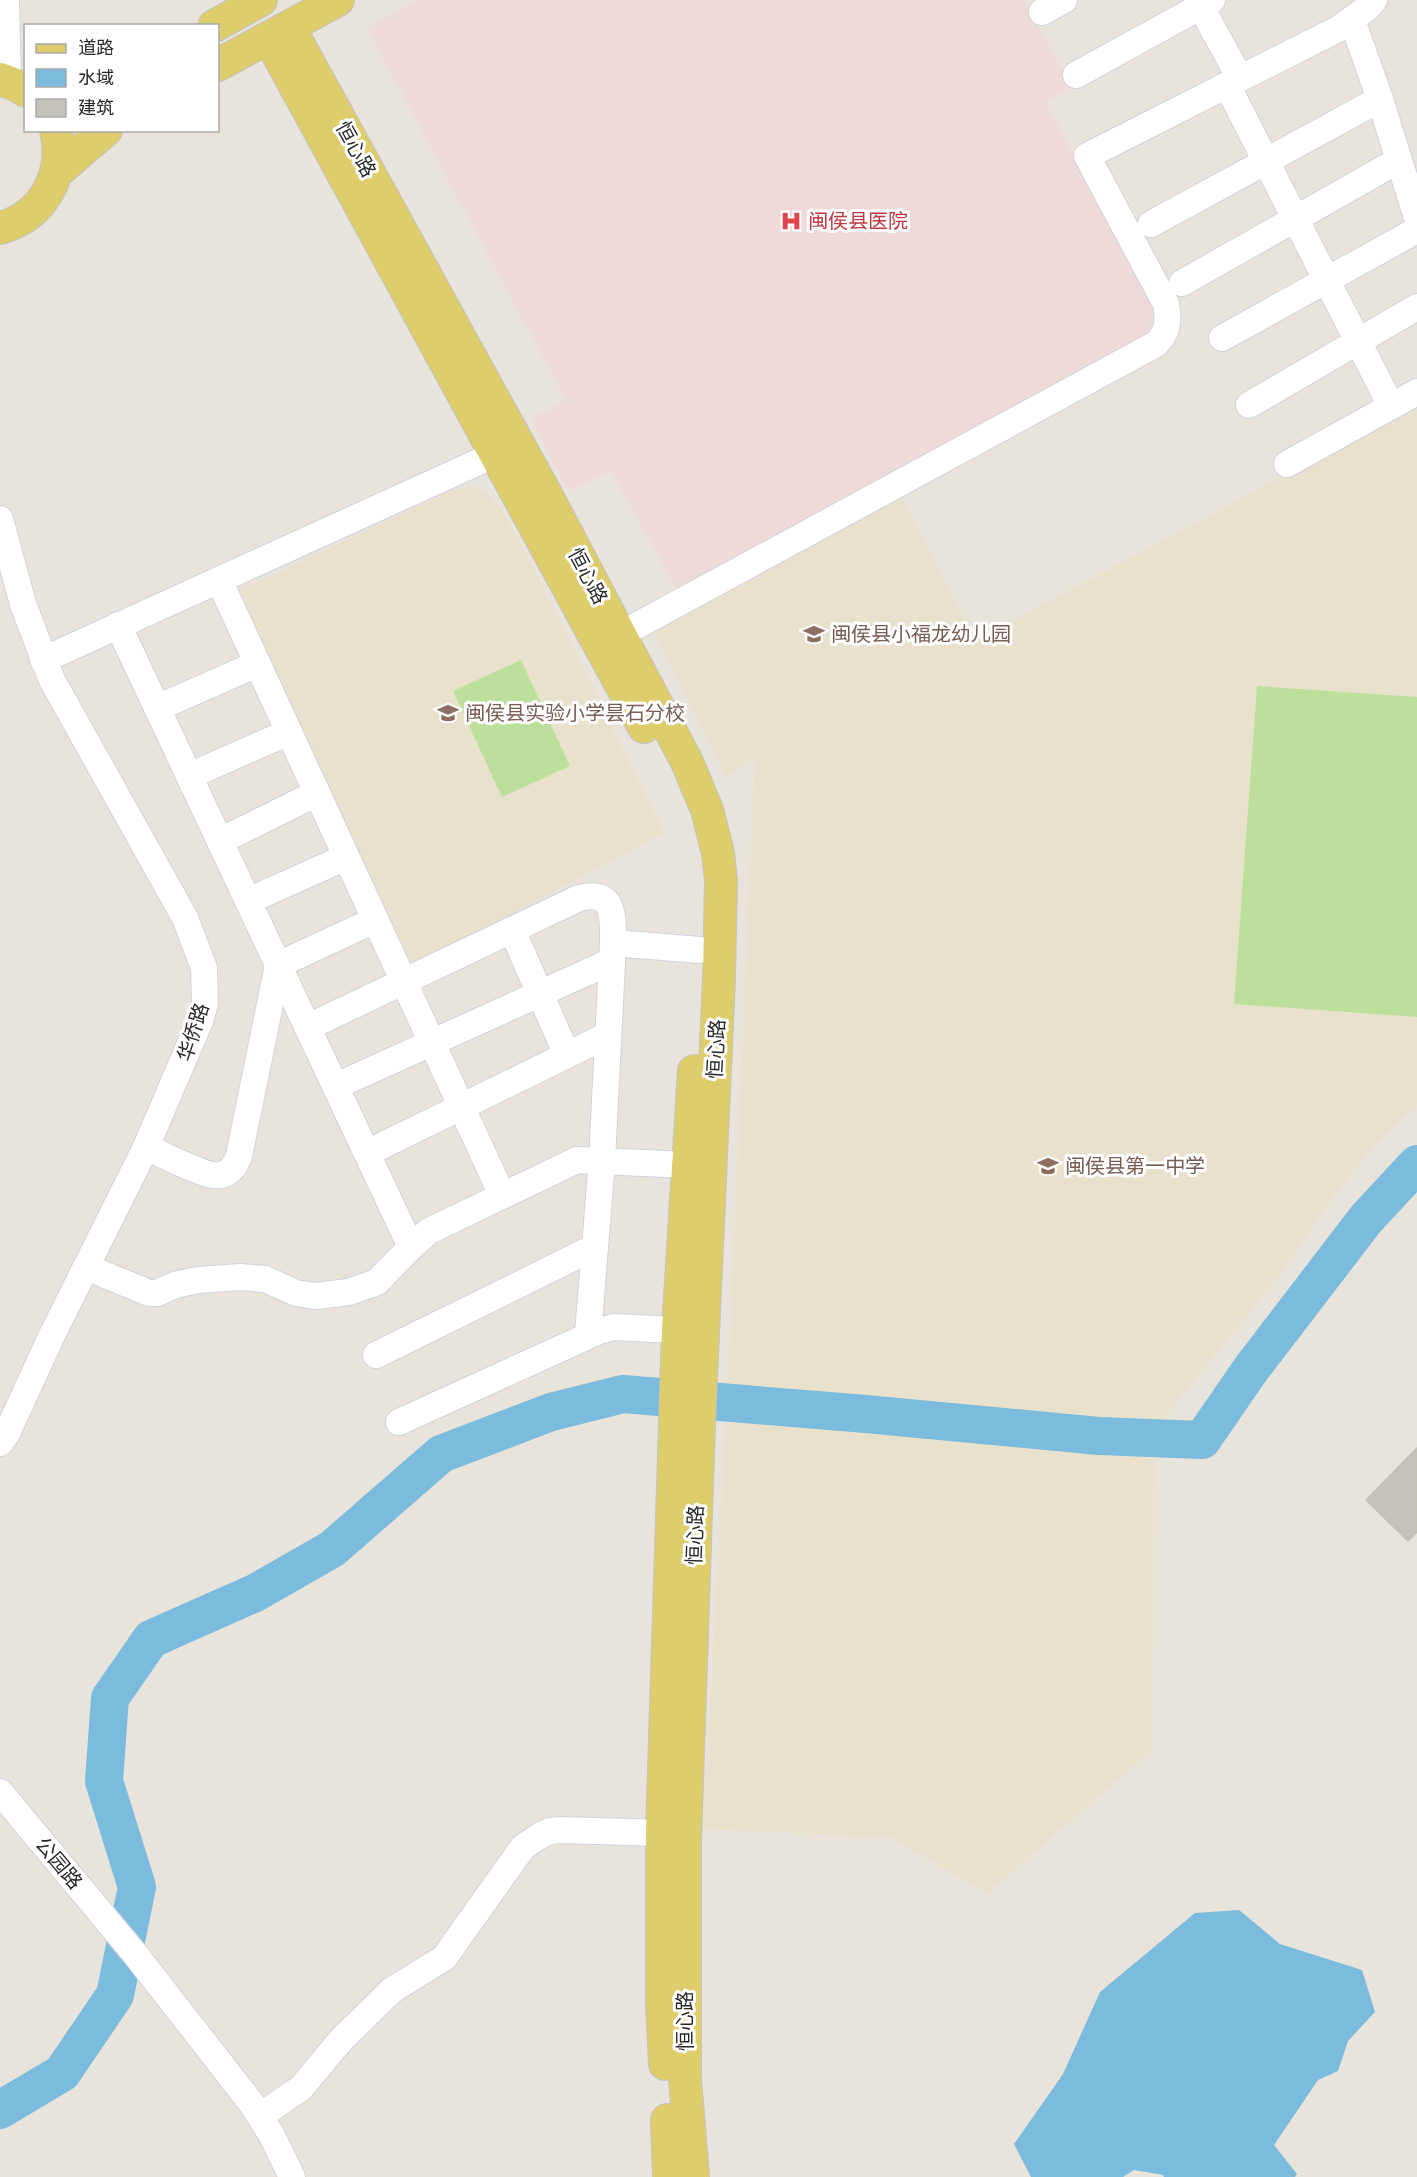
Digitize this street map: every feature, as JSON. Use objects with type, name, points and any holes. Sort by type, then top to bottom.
[{"type":"main road","points":[[218,24],[261,0]]},
{"type":"main road","points":[[219,64],[338,0]]},
{"type":"main road","name":"恒心路","points":[[279,33],[496,454],[698,787],[711,823],[720,868],[719,978],[689,1376],[662,1833],[662,2005],[669,2177]]},
{"type":"main road","name":"恒心路","points":[[279,33],[547,496],[609,641],[686,806],[695,834],[700,870],[700,950],[678,1330],[689,1376]]},
{"type":"main road","points":[[0,228],[13,224],[33,212],[48,194],[57,172],[60,152],[56,132]]},
{"type":"main road","points":[[57,172],[104,132]]},
{"type":"main road","name":"恒心路","points":[[687,1423],[685,2079],[693,2177]]},
{"type":"street","points":[[6,0],[11,84]]},
{"type":"street","points":[[1042,12],[1064,0]]},
{"type":"street","points":[[609,641],[1156,344],[1164,337],[1167,327],[1166,304],[1087,156],[1352,20],[1374,0]]},
{"type":"street","points":[[1076,75],[1203,2],[1266,162],[1391,406]]},
{"type":"street","points":[[1352,20],[1380,99],[1417,218]]},
{"type":"street","points":[[1151,224],[1380,99]]},
{"type":"street","points":[[1182,283],[1399,160]]},
{"type":"street","points":[[1222,338],[1417,230]]},
{"type":"street","points":[[1249,405],[1417,307]]},
{"type":"street","points":[[1287,464],[1417,392]]},
{"type":"street","points":[[43,660],[496,454]]},
{"type":"street","name":"华侨路","points":[[0,519],[22,604],[43,660],[61,699],[185,918],[204,968],[205,1003],[200,1021],[146,1147],[0,1443]]},
{"type":"street","points":[[219,579],[502,1195]]},
{"type":"street","points":[[118,625],[411,1247]]},
{"type":"street","points":[[157,708],[257,664]]},
{"type":"street","points":[[189,776],[289,732]]},
{"type":"street","points":[[220,841],[317,793]]},
{"type":"street","points":[[248,902],[346,857]]},
{"type":"street","points":[[308,1027],[579,898],[598,896],[606,901],[611,907],[613,918],[612,952],[602,1161],[588,1335]]},
{"type":"street","points":[[278,965],[375,920]]},
{"type":"street","points":[[512,930],[567,1054]]},
{"type":"street","points":[[336,1086],[540,993],[612,952],[700,950]]},
{"type":"street","points":[[146,1147],[215,1176],[230,1172],[236,1165],[278,965]]},
{"type":"street","points":[[367,1153],[608,1035]]},
{"type":"street","points":[[86,1267],[149,1293],[157,1293],[175,1285],[198,1280],[240,1277],[265,1280],[296,1293],[332,1296],[377,1282],[429,1231],[578,1160],[688,1165]]},
{"type":"street","points":[[376,1355],[595,1247]]},
{"type":"street","points":[[399,1422],[588,1335],[614,1327],[678,1330]]},
{"type":"street","name":"公园路","points":[[0,1792],[135,1954],[260,2116],[292,2177]]},
{"type":"street","points":[[260,2116],[301,2088],[341,2040],[392,1990],[444,1958],[516,1856],[532,1840],[550,1831],[561,1830],[662,1833]]},
{"type":"shaded area","name":"闽侯县医院","points":[[419,0],[1024,0],[1071,87],[1045,102],[1155,298],[1152,322],[1147,332],[1139,340],[1123,350],[676,588],[611,471],[568,491],[532,419],[566,400],[367,28]]},
{"type":"shaded area","name":"闽侯县第一中学","points":[[1417,409],[1417,1105],[1373,1147],[1342,1185],[1277,1278],[1154,1430],[1152,1750],[987,1893],[891,1837],[703,1829],[727,1404],[755,756],[726,776],[651,626],[901,497],[976,641],[1282,477]]},
{"type":"shaded area","name":"闽侯县实验小学昙石分校","points":[[470,487],[492,498],[501,508],[517,536],[664,832],[414,967],[233,594],[457,488]]},
{"type":"green space","points":[[521,660],[570,766],[502,797],[453,691]]},
{"type":"green space","points":[[1257,686],[1417,697],[1417,1017],[1234,1004]]},
{"type":"water","points":[[1239,1910],[1280,1944],[1362,1970],[1375,2012],[1348,2041],[1338,2071],[1318,2080],[1274,2145],[1297,2174],[1295,2177],[1164,2177],[1134,2170],[1123,2177],[1031,2177],[1014,2144],[1063,2074],[1100,1992],[1195,1913]]},
{"type":"building","points":[[1417,1448],[1417,1532],[1408,1541],[1366,1500]]},
{"type":"waterway","points":[[0,2110],[62,2073],[115,1995],[137,1887],[104,1781],[110,1698],[151,1639],[255,1593],[332,1549],[441,1454],[551,1412],[623,1394],[1099,1436],[1202,1440],[1251,1369],[1366,1219],[1417,1164]]},
{"type":"place","name":"闽侯县医院","points":[[791,221]]},
{"type":"place","name":"闽侯县小福龙幼儿园","points":[[814,634]]},
{"type":"place","name":"闽侯县实验小学昙石分校","points":[[448,713]]},
{"type":"place","name":"闽侯县第一中学","points":[[1048,1166]]}]
